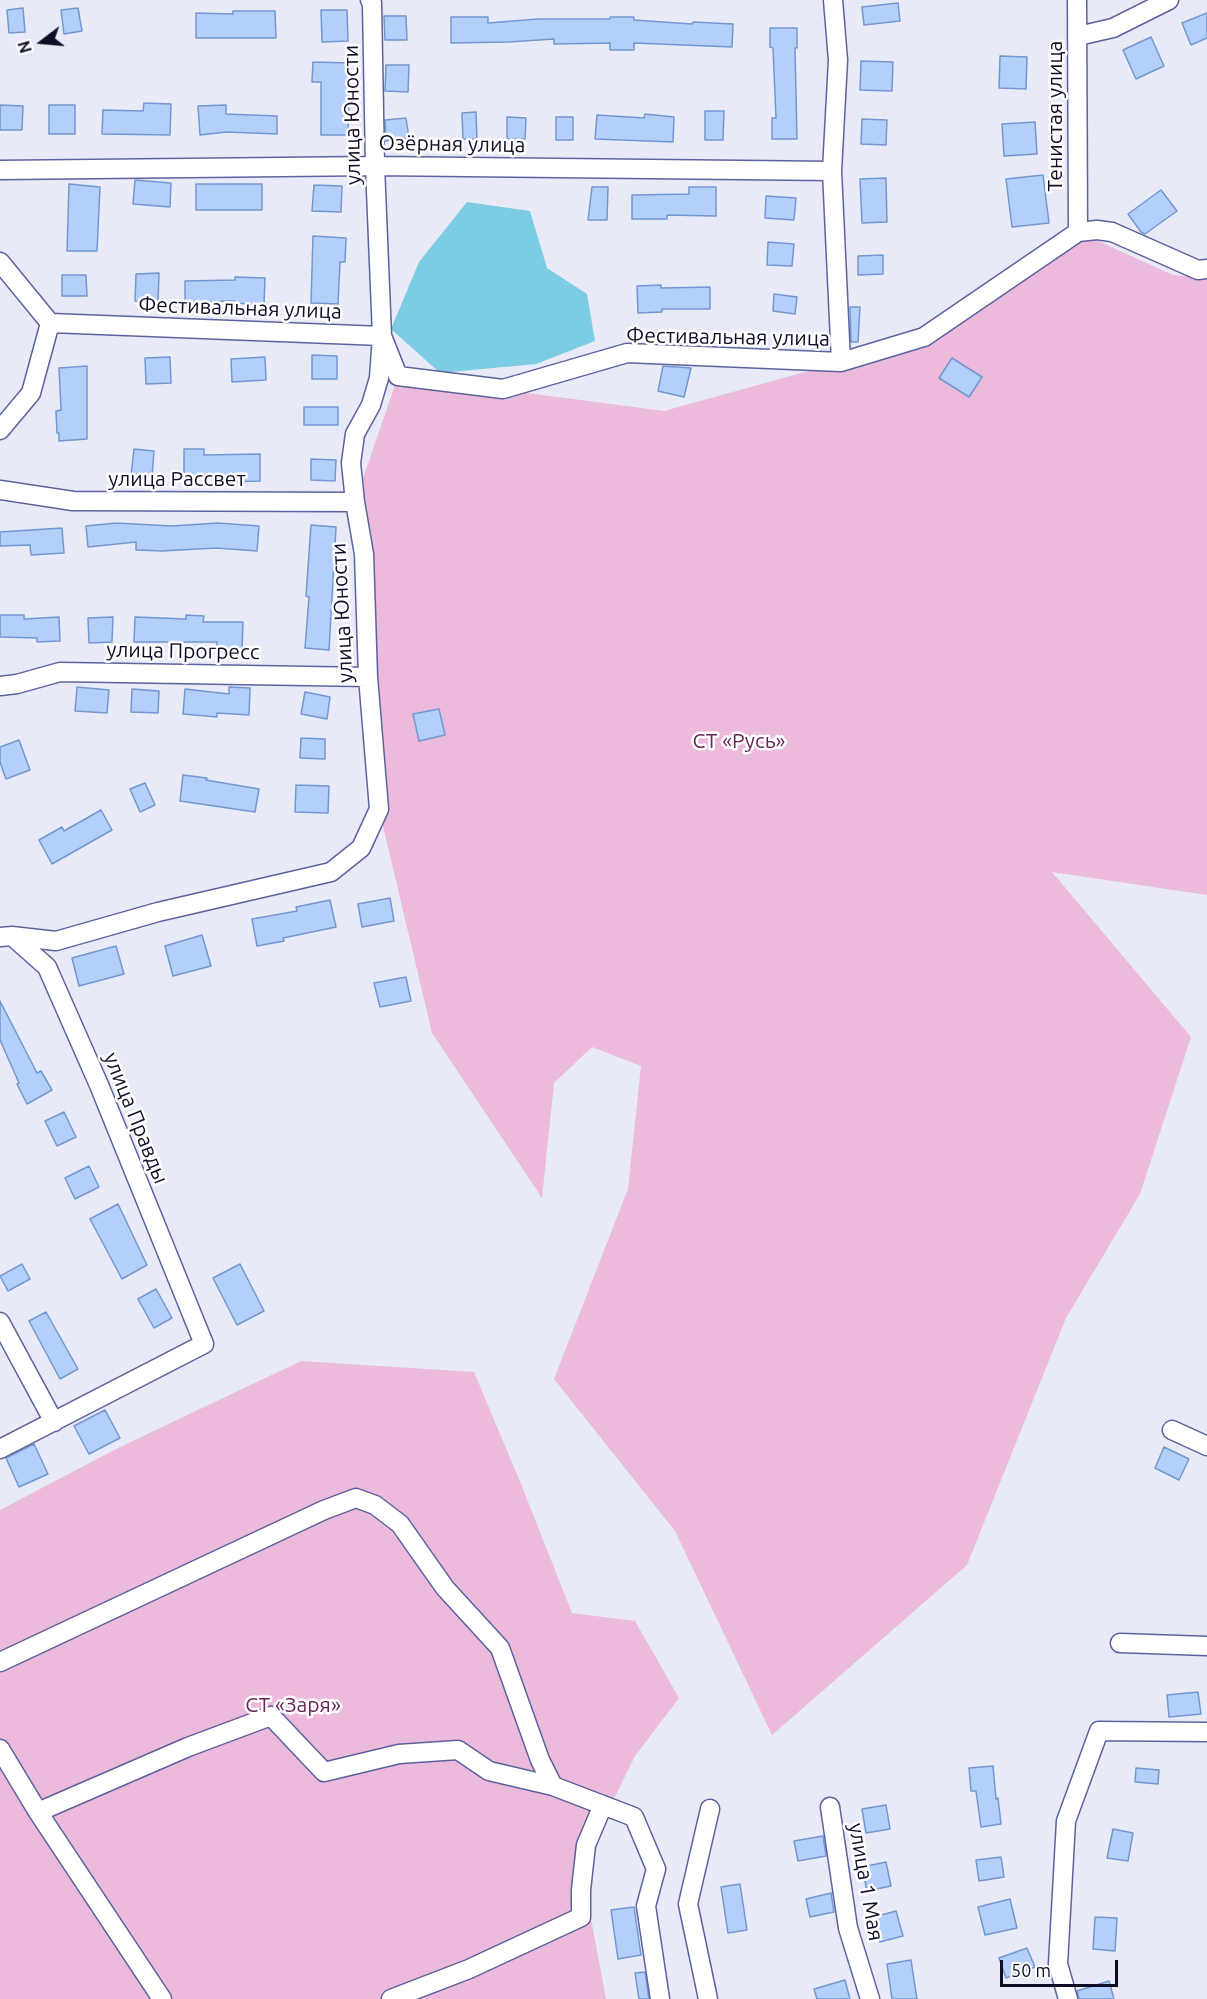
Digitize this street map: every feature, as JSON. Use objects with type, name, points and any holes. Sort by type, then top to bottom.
[{"type":"street","name":"улица Юности","points":[[4,933],[56,941],[158,912],[331,872],[361,848],[379,809],[368,678],[364,554],[351,463],[355,434],[371,405],[379,378],[382,336],[375,166],[372,3],[370,0]]},
{"type":"street","points":[[833,0],[838,60],[832,171],[841,362]]},
{"type":"street","name":"Тенистая улица","points":[[1077,0],[1078,232]]},
{"type":"street","points":[[1078,36],[1113,28],[1169,0]]},
{"type":"street","name":"Озёрная улица","points":[[0,170],[375,166],[832,171]]},
{"type":"street","points":[[1078,232],[1097,230],[1112,232],[1198,270],[1207,269]]},
{"type":"street","name":"Фестивальная улица","points":[[50,323],[382,336],[398,376],[503,389],[627,353],[841,362],[924,337],[1078,232]]},
{"type":"street","points":[[0,262],[50,323],[31,393],[0,430]]},
{"type":"street","name":"улица Рассвет","points":[[0,490],[74,501],[355,502]]},
{"type":"street","name":"улица Прогресс","points":[[0,686],[17,684],[60,672],[368,678]]},
{"type":"street","name":"улица Правды","points":[[4,933],[47,967],[99,1084],[204,1344],[54,1422]]},
{"type":"street","points":[[0,1323],[54,1422],[0,1449]]},
{"type":"street","points":[[1172,1430],[1207,1446]]},
{"type":"street","points":[[0,1662],[324,1510],[356,1498],[375,1505],[400,1524],[445,1588],[500,1648],[540,1760],[554,1786]]},
{"type":"street","points":[[1120,1644],[1207,1646]]},
{"type":"street","points":[[38,1812],[188,1747],[271,1716],[324,1772],[399,1754],[458,1750],[489,1770],[554,1786],[634,1817],[656,1869],[646,1906],[660,1999]]},
{"type":"street","points":[[1068,1999],[1058,1964],[1066,1821],[1099,1731],[1207,1732]]},
{"type":"street","points":[[0,1749],[38,1812],[162,1999]]},
{"type":"street","points":[[391,1999],[469,1969],[581,1917],[580,1890],[586,1845],[603,1805]]},
{"type":"street","name":"улица 1 Мая","points":[[830,1807],[848,1928],[870,1999]]},
{"type":"street","points":[[708,1999],[688,1904],[710,1809]]},
{"type":"green space","name":"СТ «Русь»","points":[[1078,232],[1173,275],[1207,278],[1207,895],[1052,872],[1191,1037],[1140,1194],[1066,1318],[967,1565],[772,1735],[675,1531],[554,1379],[628,1189],[641,1066],[592,1047],[554,1083],[542,1198],[432,1033],[379,809],[355,502],[398,376],[664,411],[924,337]]},
{"type":"green space","name":"СТ «Заря»","points":[[301,1361],[474,1372],[572,1613],[635,1621],[679,1698],[635,1756],[613,1801],[593,1834],[588,1878],[591,1919],[606,1999],[0,1999],[0,1510],[118,1448]]},
{"type":"water","points":[[467,202],[530,211],[547,268],[587,294],[595,341],[536,364],[440,373],[391,329],[419,262]]},
{"type":"building","points":[[898,3],[900,21],[864,25],[862,7]]},
{"type":"building","points":[[23,8],[25,32],[9,33],[7,10]]},
{"type":"building","points":[[78,8],[82,31],[64,34],[61,10]]},
{"type":"building","points":[[321,10],[347,10],[348,41],[322,42]]},
{"type":"building","points":[[233,11],[275,11],[276,38],[196,38],[196,13],[233,14]]},
{"type":"building","points":[[1207,13],[1207,38],[1191,45],[1182,23]]},
{"type":"building","points":[[384,16],[406,16],[407,40],[385,40]]},
{"type":"building","points":[[451,17],[488,17],[488,23],[538,19],[634,17],[634,20],[733,24],[732,47],[634,43],[634,50],[610,50],[610,43],[554,44],[554,39],[451,43]]},
{"type":"building","points":[[770,28],[797,28],[797,48],[795,48],[797,139],[772,139],[772,118],[776,118]]},
{"type":"building","points":[[1151,37],[1164,66],[1136,79],[1123,50]]},
{"type":"building","points":[[1000,56],[1027,57],[1026,89],[999,88]]},
{"type":"building","points":[[861,61],[893,62],[892,91],[860,90]]},
{"type":"building","points":[[313,62],[350,63],[348,135],[321,135],[321,82],[312,82]]},
{"type":"building","points":[[386,65],[409,65],[408,92],[385,91]]},
{"type":"building","points":[[144,103],[171,104],[170,135],[102,134],[103,110],[143,111]]},
{"type":"building","points":[[0,105],[23,106],[22,130],[0,130]]},
{"type":"building","points":[[49,105],[75,105],[75,134],[49,134]]},
{"type":"building","points":[[226,105],[226,114],[277,116],[277,134],[227,132],[200,135],[198,106]]},
{"type":"building","points":[[705,111],[724,111],[723,140],[705,140]]},
{"type":"building","points":[[476,112],[477,139],[463,139],[462,113]]},
{"type":"building","points":[[645,114],[674,117],[673,142],[595,139],[597,115],[644,118]]},
{"type":"building","points":[[507,117],[526,118],[525,139],[507,139]]},
{"type":"building","points":[[556,117],[573,117],[573,140],[556,140]]},
{"type":"building","points":[[406,118],[409,138],[386,141],[385,120]]},
{"type":"building","points":[[862,119],[887,120],[886,145],[861,144]]},
{"type":"building","points":[[1035,122],[1037,154],[1004,156],[1002,124]]},
{"type":"building","points":[[1043,175],[1049,223],[1012,227],[1006,179]]},
{"type":"building","points":[[886,178],[887,222],[862,223],[860,179]]},
{"type":"building","points":[[135,180],[171,183],[170,207],[133,204]]},
{"type":"building","points":[[69,184],[100,187],[97,251],[67,251]]},
{"type":"building","points":[[196,184],[262,184],[262,210],[196,210]]},
{"type":"building","points":[[314,185],[342,186],[341,212],[312,211]]},
{"type":"building","points":[[592,187],[608,187],[607,220],[588,220]]},
{"type":"building","points":[[689,187],[716,187],[716,216],[667,215],[667,219],[632,219],[632,195],[689,194]]},
{"type":"building","points":[[1161,190],[1177,211],[1145,234],[1128,214]]},
{"type":"building","points":[[766,196],[796,198],[794,220],[765,218]]},
{"type":"building","points":[[313,236],[346,238],[345,262],[340,262],[338,304],[311,303]]},
{"type":"building","points":[[768,242],[794,244],[792,266],[767,265]]},
{"type":"building","points":[[883,255],[883,274],[858,275],[858,256]]},
{"type":"building","points":[[159,273],[158,302],[135,301],[136,274]]},
{"type":"building","points":[[62,275],[86,275],[87,296],[62,296]]},
{"type":"building","points":[[235,277],[265,278],[264,305],[234,303],[234,301],[185,302],[185,281],[235,280]]},
{"type":"building","points":[[661,285],[661,288],[710,287],[710,309],[662,309],[662,312],[638,313],[637,286]]},
{"type":"building","points":[[774,294],[797,297],[795,314],[773,311]]},
{"type":"building","points":[[850,307],[860,307],[858,342],[851,342]]},
{"type":"building","points":[[312,355],[337,356],[337,379],[312,379]]},
{"type":"building","points":[[170,357],[171,383],[146,384],[145,358]]},
{"type":"building","points":[[265,357],[266,380],[232,382],[231,359]]},
{"type":"building","points":[[952,358],[982,377],[969,397],[939,378]]},
{"type":"building","points":[[87,366],[87,439],[59,441],[56,411],[61,410],[59,368]]},
{"type":"building","points":[[663,366],[691,368],[684,397],[658,391]]},
{"type":"building","points":[[304,407],[338,407],[338,425],[304,425]]},
{"type":"building","points":[[134,449],[154,451],[152,477],[131,475]]},
{"type":"building","points":[[184,449],[204,449],[204,455],[260,454],[260,481],[226,482],[226,476],[184,478]]},
{"type":"building","points":[[311,459],[336,460],[335,481],[311,480]]},
{"type":"building","points":[[116,523],[172,526],[218,523],[259,526],[257,551],[216,548],[136,550],[136,542],[88,547],[86,526]]},
{"type":"building","points":[[311,525],[336,527],[329,650],[305,648]]},
{"type":"building","points":[[62,528],[64,553],[31,555],[30,545],[0,546],[0,532]]},
{"type":"building","points":[[0,615],[24,615],[24,619],[59,617],[60,641],[37,642],[37,638],[0,637]]},
{"type":"building","points":[[186,615],[204,616],[203,622],[243,622],[242,650],[217,650],[217,642],[134,642],[135,617],[186,619]]},
{"type":"building","points":[[113,617],[112,642],[89,643],[88,618]]},
{"type":"building","points":[[77,687],[109,690],[107,713],[75,711]]},
{"type":"building","points":[[229,687],[250,688],[249,715],[217,713],[217,717],[183,714],[185,689],[229,694]]},
{"type":"building","points":[[132,689],[159,691],[158,713],[131,712]]},
{"type":"building","points":[[305,692],[330,697],[327,719],[301,714]]},
{"type":"building","points":[[439,709],[445,735],[419,741],[413,714]]},
{"type":"building","points":[[301,738],[325,739],[325,759],[300,758]]},
{"type":"building","points":[[19,740],[30,770],[6,779],[0,762],[0,747]]},
{"type":"building","points":[[183,775],[259,789],[255,812],[180,801]]},
{"type":"building","points":[[145,783],[155,805],[140,812],[130,789]]},
{"type":"building","points":[[296,785],[329,786],[328,813],[295,812]]},
{"type":"building","points":[[101,810],[112,830],[52,864],[39,840],[62,827],[64,831]]},
{"type":"building","points":[[390,898],[394,921],[362,927],[358,904]]},
{"type":"building","points":[[330,900],[336,927],[257,946],[252,919],[297,911],[296,907]]},
{"type":"building","points":[[202,935],[211,966],[173,976],[165,946]]},
{"type":"building","points":[[116,946],[124,974],[79,986],[72,958]]},
{"type":"building","points":[[406,977],[411,1001],[380,1007],[374,983]]},
{"type":"building","points":[[0,1001],[37,1073],[41,1071],[52,1090],[27,1104],[0,1040]]},
{"type":"building","points":[[64,1112],[76,1137],[57,1146],[45,1121]]},
{"type":"building","points":[[89,1166],[99,1187],[75,1199],[65,1178]]},
{"type":"building","points":[[118,1204],[147,1265],[122,1279],[90,1219]]},
{"type":"building","points":[[22,1264],[30,1279],[8,1291],[0,1276]]},
{"type":"building","points":[[240,1264],[264,1311],[237,1325],[213,1278]]},
{"type":"building","points":[[156,1289],[172,1318],[154,1328],[138,1299]]},
{"type":"building","points":[[46,1312],[78,1369],[60,1379],[29,1321]]},
{"type":"building","points":[[105,1410],[120,1438],[89,1454],[74,1426]]},
{"type":"building","points":[[34,1444],[48,1474],[19,1487],[6,1458]]},
{"type":"building","points":[[1164,1447],[1189,1459],[1179,1480],[1155,1468]]},
{"type":"building","points":[[1198,1692],[1201,1714],[1169,1717],[1167,1695]]},
{"type":"building","points":[[993,1766],[1001,1824],[981,1827],[976,1791],[971,1791],[969,1768]]},
{"type":"building","points":[[1136,1768],[1159,1770],[1158,1784],[1135,1782]]},
{"type":"building","points":[[886,1805],[890,1829],[866,1833],[862,1809]]},
{"type":"building","points":[[1113,1829],[1133,1833],[1128,1861],[1107,1858]]},
{"type":"building","points":[[823,1836],[826,1856],[798,1861],[794,1841]]},
{"type":"building","points":[[1001,1857],[1004,1877],[979,1881],[976,1860]]},
{"type":"building","points":[[886,1862],[891,1886],[867,1891],[862,1867]]},
{"type":"building","points":[[740,1884],[747,1930],[728,1933],[721,1887]]},
{"type":"building","points":[[831,1893],[834,1912],[810,1917],[806,1899]]},
{"type":"building","points":[[1010,1899],[1017,1928],[985,1935],[978,1907]]},
{"type":"building","points":[[634,1907],[641,1955],[618,1959],[611,1910]]},
{"type":"building","points":[[896,1911],[903,1936],[880,1942],[874,1917]]},
{"type":"building","points":[[1095,1917],[1117,1918],[1115,1951],[1093,1949]]},
{"type":"building","points":[[1027,1948],[1035,1967],[1006,1978],[999,1958]]},
{"type":"building","points":[[911,1960],[917,1999],[892,1999],[887,1964]]},
{"type":"building","points":[[645,1972],[649,1999],[639,1999],[635,1973]]},
{"type":"building","points":[[845,1980],[850,1999],[817,1999],[814,1989]]},
{"type":"building","points":[[1109,1981],[1114,1999],[1079,1999],[1077,1991]]}]
